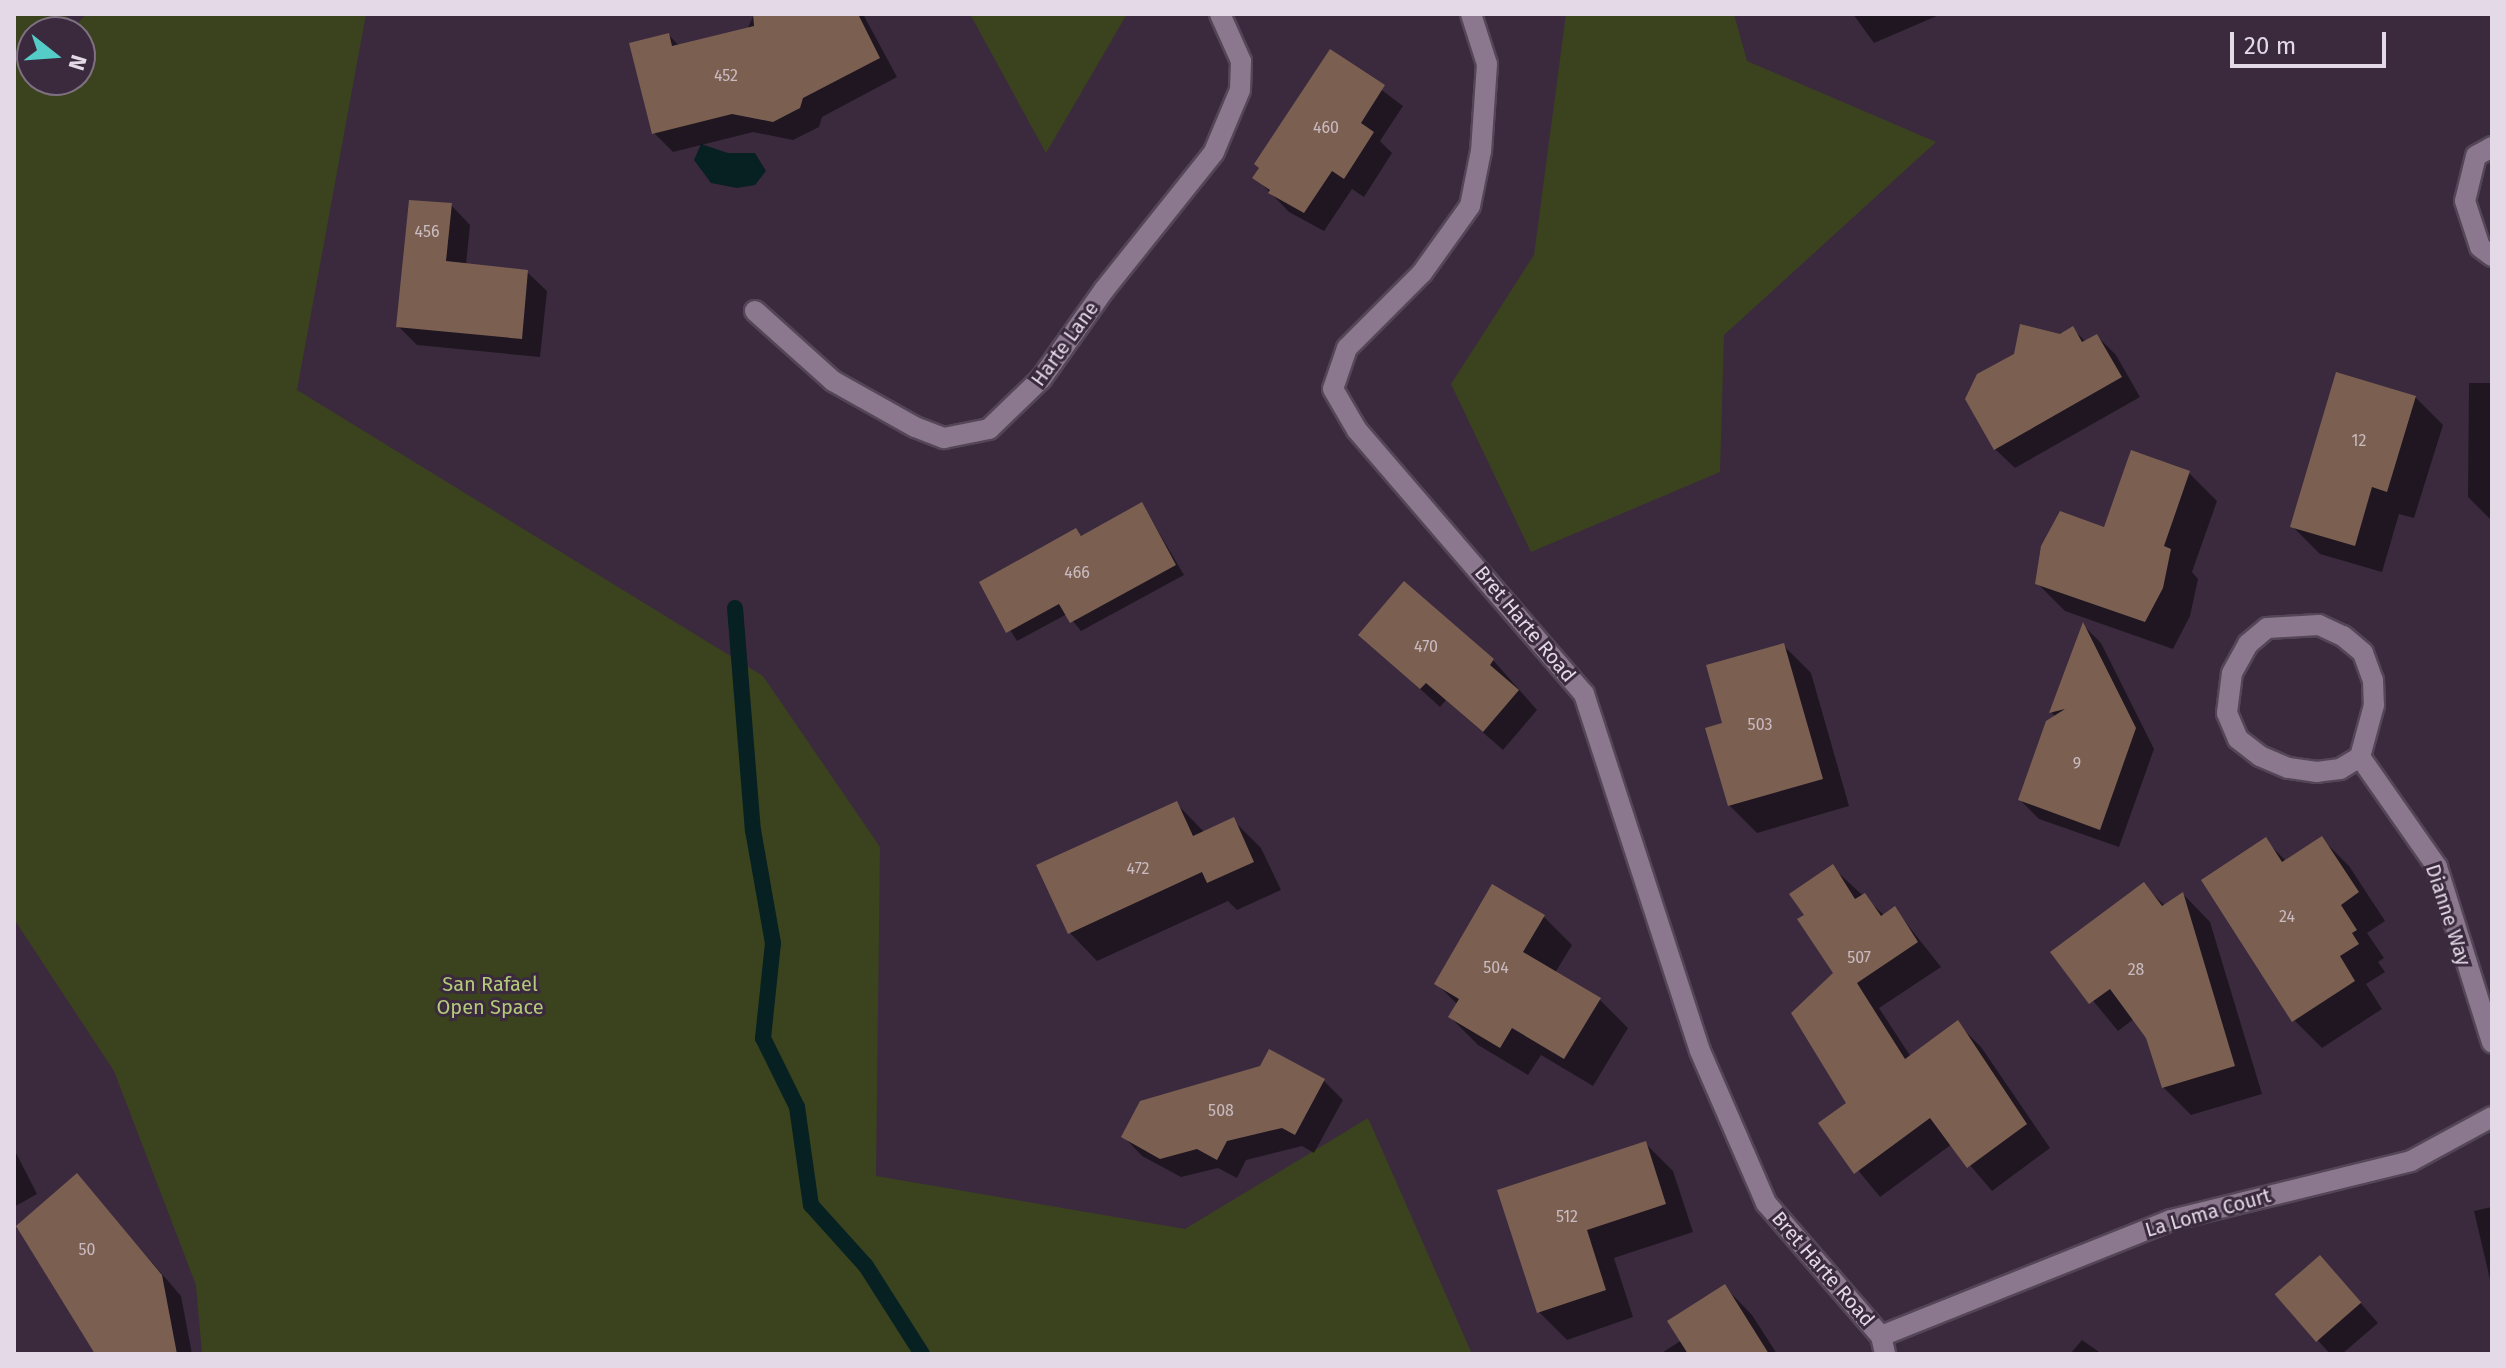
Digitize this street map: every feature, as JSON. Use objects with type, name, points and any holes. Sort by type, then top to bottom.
[{"type":"street","name":"Harte Lane","points":[[755,311],[833,381],[915,427],[944,438],[989,429],[1041,379],[1104,290],[1214,152],[1240,90],[1241,61],[1220,14]]},
{"type":"street","name":"Bret Harte Road","points":[[1471,14],[1487,64],[1481,151],[1470,206],[1422,273],[1347,348],[1333,389],[1357,430],[1584,694],[1700,1051],[1766,1203],[1883,1345]]},
{"type":"street","points":[[2492,147],[2476,156],[2465,201],[2480,247],[2492,256]]},
{"type":"street","points":[[2319,625],[2343,636],[2363,653],[2373,680],[2374,705],[2360,757],[2340,769],[2288,768],[2238,739],[2227,713],[2232,673],[2248,644],[2267,628],[2319,625]]},
{"type":"street","name":"Dianne Way","points":[[2360,757],[2437,867],[2492,1043]]},
{"type":"street","name":"La Loma Court","points":[[1883,1345],[2171,1220],[2411,1161],[2492,1117]]},
{"type":"green space","name":"San Rafael Open Space","points":[[14,14],[66,16],[16,16],[16,96],[96,96],[96,16],[84,16],[86,14],[366,14],[297,390],[763,676],[880,847],[876,1176],[1185,1229],[1368,1118],[1472,1354],[202,1354],[196,1285],[114,1071],[14,919]]},
{"type":"green space","points":[[970,14],[1127,14],[1046,153]]},
{"type":"green space","points":[[1566,14],[1734,14],[1747,61],[1936,142],[1724,335],[1720,472],[1531,552],[1451,384],[1534,255]]},
{"type":"shaded area","points":[[701,144],[728,153],[755,153],[766,171],[755,185],[737,188],[711,183],[694,160]]},
{"type":"building","points":[[753,14],[858,14],[880,58],[803,98],[800,108],[773,122],[732,114],[652,134],[629,43],[669,33],[672,46],[754,26]]},
{"type":"building","points":[[1330,49],[1385,85],[1361,123],[1374,132],[1344,179],[1332,171],[1304,213],[1268,193],[1270,190],[1252,178],[1259,168],[1254,164]]},
{"type":"building","points":[[409,200],[452,203],[446,261],[528,270],[522,339],[396,327]]},
{"type":"building","points":[[2020,324],[2060,334],[2073,326],[2082,342],[2097,334],[2122,377],[1994,450],[1965,399],[1977,374],[2014,354]]},
{"type":"building","points":[[2336,372],[2416,396],[2387,492],[2372,487],[2355,546],[2290,527]]},
{"type":"building","points":[[2131,450],[2190,471],[2164,546],[2171,549],[2163,588],[2145,622],[2035,584],[2041,546],[2060,511],[2104,527]]},
{"type":"building","points":[[1142,502],[1176,565],[1070,623],[1059,604],[1006,633],[979,582],[1076,528],[1081,536]]},
{"type":"building","points":[[1404,581],[1494,659],[1490,665],[1519,690],[1483,732],[1426,683],[1420,689],[1358,635]]},
{"type":"building","points":[[2083,622],[2136,728],[2100,830],[2018,800],[2046,721],[2065,709],[2049,713]]},
{"type":"building","points":[[1784,643],[1823,779],[1728,806],[1705,728],[1722,723],[1706,665]]},
{"type":"building","points":[[1177,801],[1193,836],[1234,817],[1254,862],[1207,883],[1202,872],[1068,934],[1036,865]]},
{"type":"building","points":[[2322,836],[2359,892],[2341,905],[2357,930],[2352,933],[2359,944],[2340,956],[2355,981],[2292,1022],[2201,880],[2266,837],[2282,862]]},
{"type":"building","points":[[1833,864],[1855,899],[1865,893],[1881,916],[1895,906],[1918,942],[1857,983],[1905,1059],[1958,1020],[2027,1124],[1967,1168],[1930,1118],[1854,1174],[1818,1123],[1846,1103],[1791,1013],[1833,973],[1797,919],[1804,915],[1789,894]]},
{"type":"building","points":[[2144,882],[2162,906],[2183,892],[2235,1066],[2162,1088],[2146,1038],[2110,989],[2089,1004],[2050,952]]},
{"type":"building","points":[[1492,884],[1545,915],[1523,952],[1601,998],[1564,1059],[1512,1028],[1500,1048],[1448,1017],[1459,999],[1434,984]]},
{"type":"building","points":[[1269,1049],[1325,1079],[1295,1135],[1282,1128],[1227,1141],[1217,1160],[1197,1149],[1160,1159],[1121,1137],[1140,1101],[1260,1066]]},
{"type":"building","points":[[1646,1141],[1666,1204],[1587,1230],[1606,1290],[1537,1313],[1497,1190]]},
{"type":"building","points":[[77,1173],[162,1275],[177,1354],[95,1354],[16,1226]]},
{"type":"building","points":[[2320,1255],[2361,1303],[2316,1342],[2275,1294]]},
{"type":"building","points":[[1725,1284],[1769,1354],[1688,1354],[1667,1321]]},
{"type":"waterway","points":[[735,608],[753,830],[773,943],[763,1038],[797,1107],[811,1205],[866,1266],[922,1354]]}]
